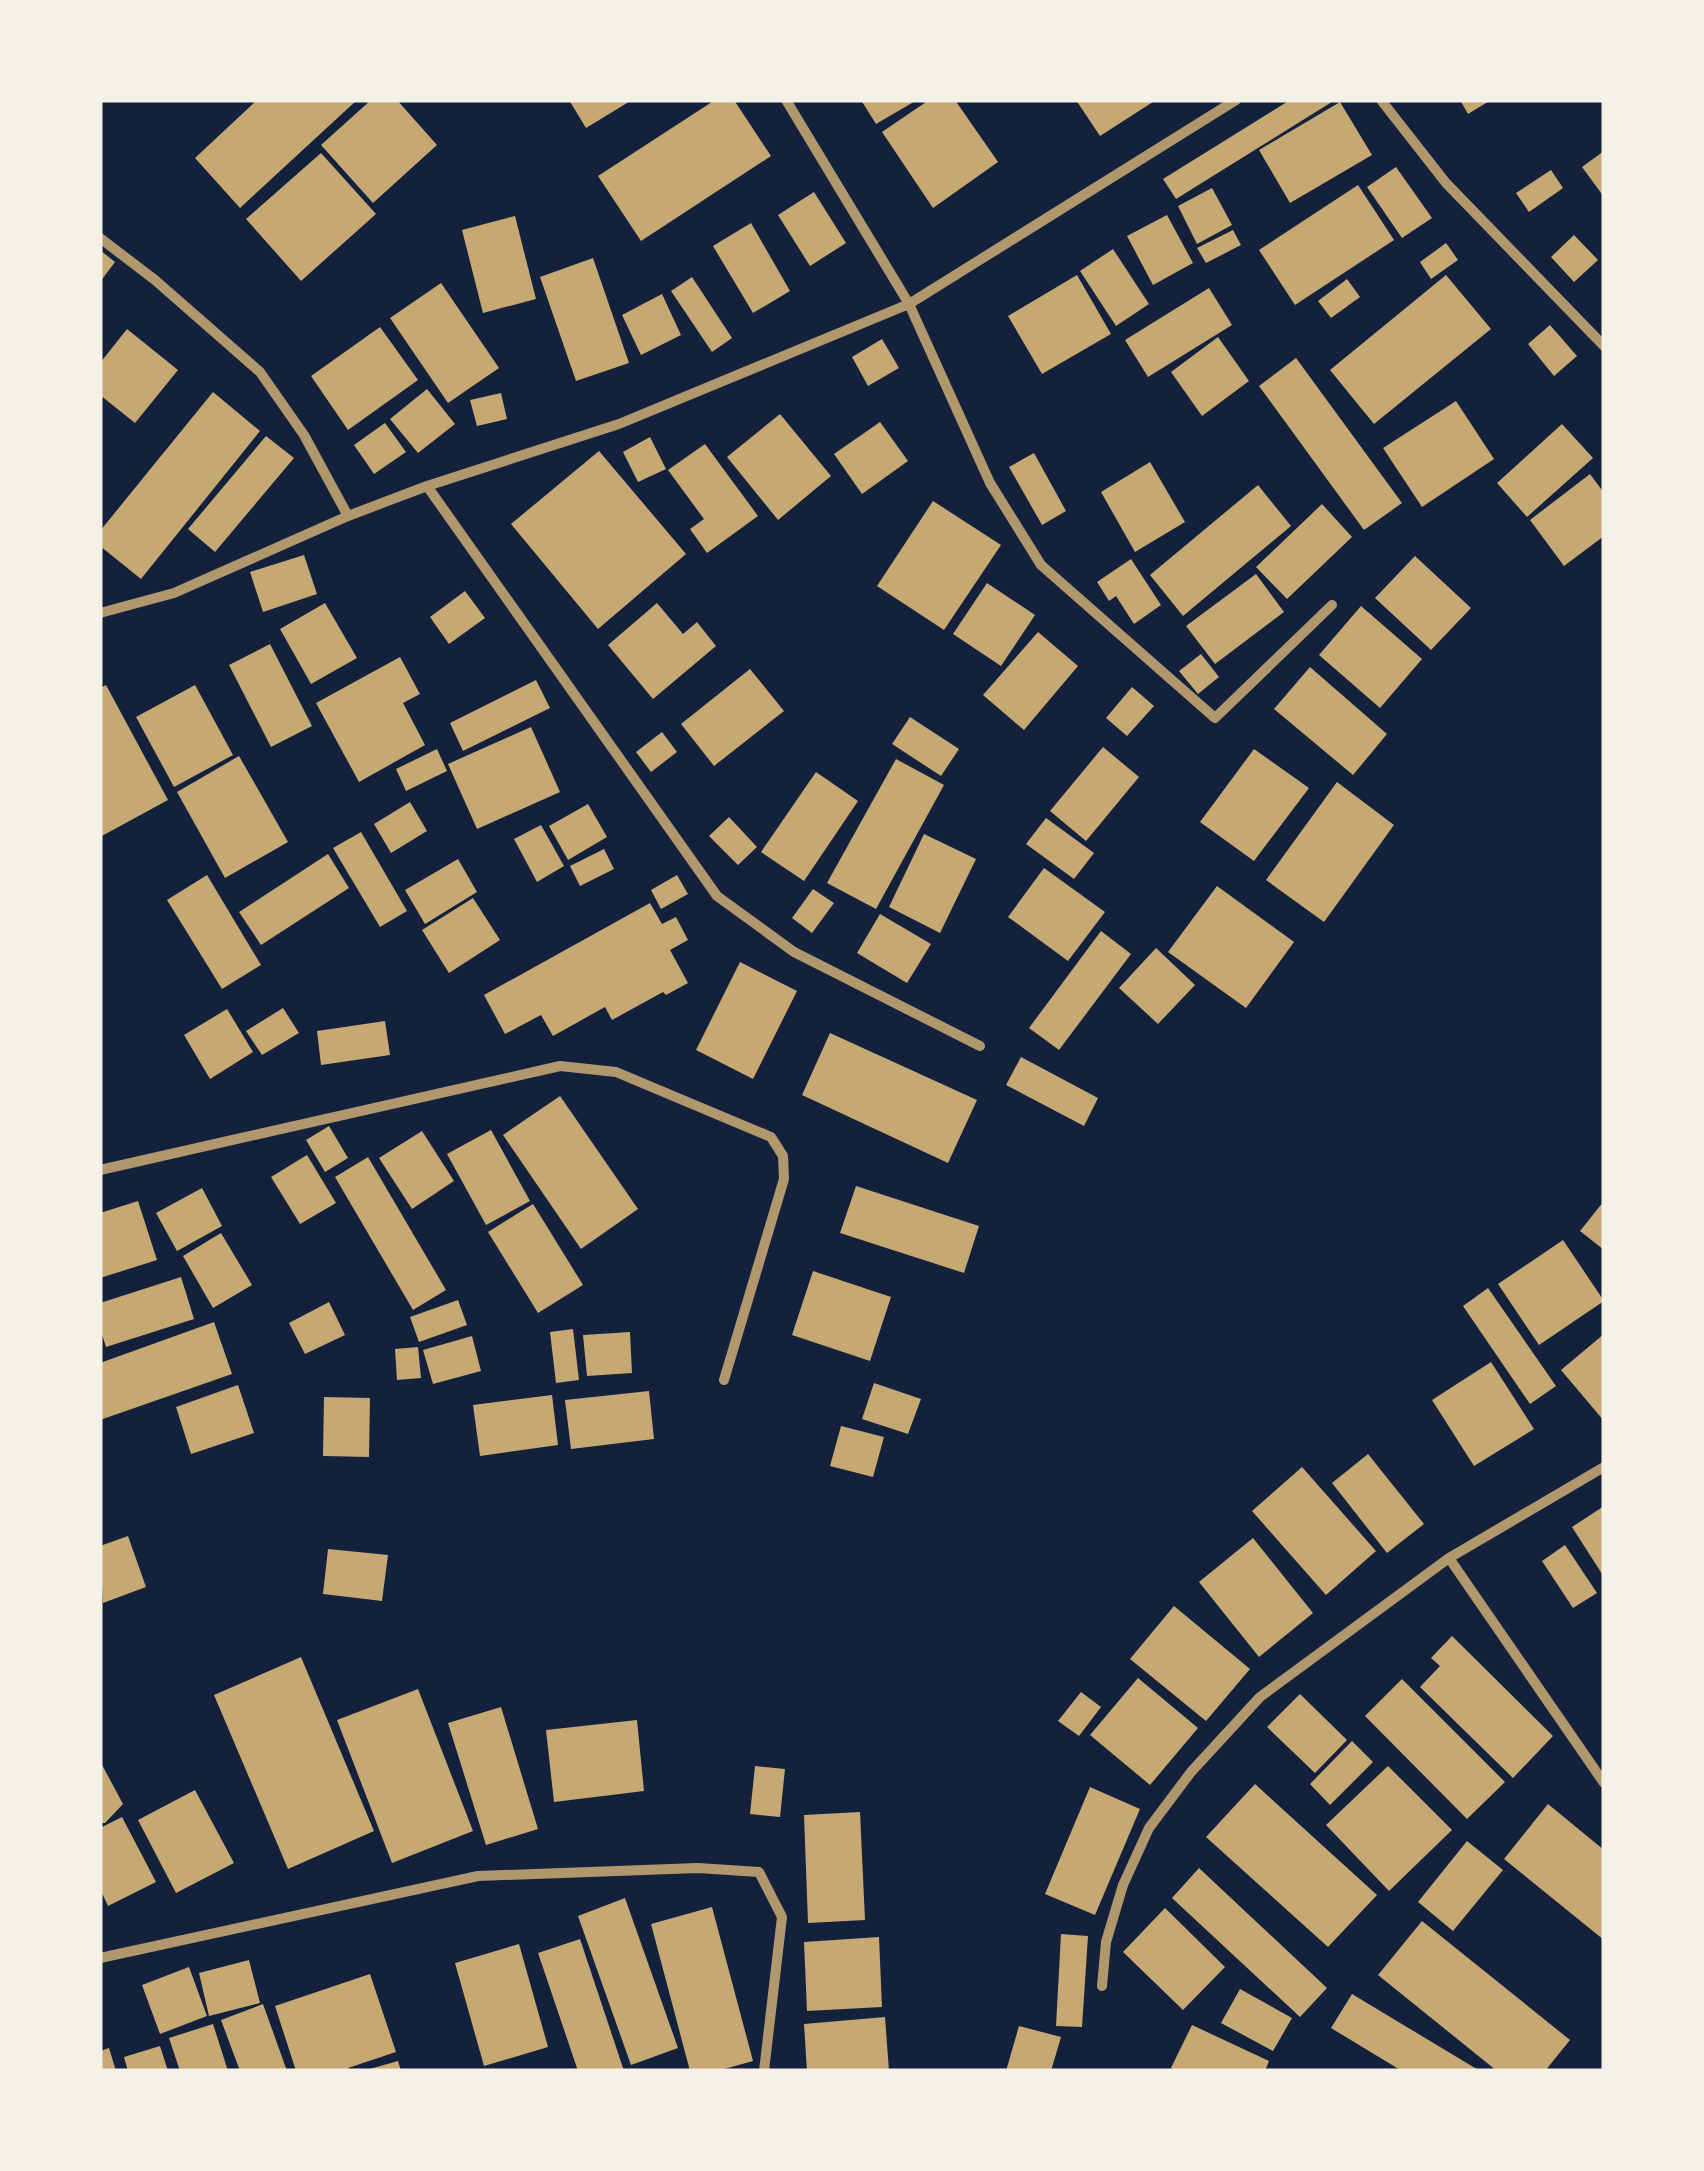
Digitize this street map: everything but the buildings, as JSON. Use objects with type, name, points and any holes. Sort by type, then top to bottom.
[{"type":"street","points":[[786,100],[910,304],[990,483],[1041,565],[1215,718],[1332,606]]},
{"type":"street","points":[[100,613],[174,592],[427,486],[619,424],[910,304],[1236,100]]},
{"type":"street","points":[[1381,100],[1446,183],[1604,346]]},
{"type":"street","points":[[100,238],[155,280],[260,372],[304,435],[348,516]]},
{"type":"street","points":[[427,486],[717,896],[794,952],[980,1046]]},
{"type":"street","points":[[100,1170],[560,1066],[616,1072],[770,1138],[783,1156],[784,1178],[724,1380]]},
{"type":"street","points":[[1102,1986],[1106,1942],[1122,1884],[1149,1828],[1190,1772],[1260,1696],[1449,1558],[1604,1467]]},
{"type":"street","points":[[1449,1558],[1604,1784]]},
{"type":"street","points":[[100,1958],[478,1876],[698,1868],[759,1872],[782,1917],[764,2071]]}]
